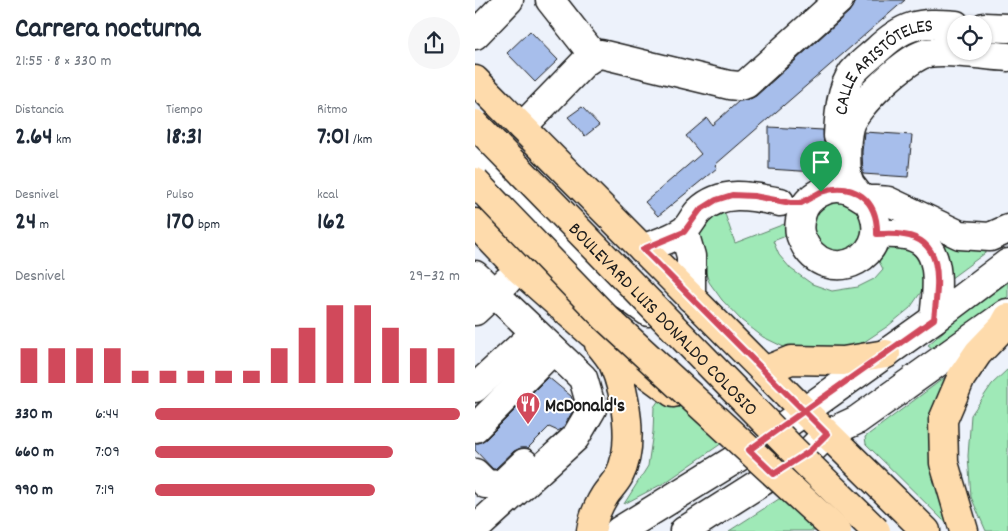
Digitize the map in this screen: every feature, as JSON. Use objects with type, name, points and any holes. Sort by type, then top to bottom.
[{"type":"main road","name":"BOULEVARD LUIS DONALDO COLOSIO","points":[[475,80],[764,370],[794,418],[818,443],[926,531]]},
{"type":"main road","name":"BOULEVARD LUIS DONALDO COLOSIO","points":[[475,124],[792,449],[876,531]]},
{"type":"main road","name":"BOULEVARD LUIS DONALDO COLOSIO","points":[[475,182],[606,318],[836,531]]},
{"type":"main road","name":"BOULEVARD LUIS DONALDO COLOSIO","points":[[475,223],[519,269],[591,333],[749,450],[836,531]]},
{"type":"main road","points":[[964,531],[944,463],[943,420],[961,378],[978,354],[1003,327],[1008,318]]},
{"type":"main road","points":[[591,333],[612,361],[623,392],[627,424],[626,454],[619,476],[597,511],[593,519],[591,531]]},
{"type":"main road","points":[[764,370],[791,360],[843,361],[886,354]]},
{"type":"street","points":[[475,34],[509,0]]},
{"type":"street","points":[[551,0],[594,56]]},
{"type":"street","points":[[522,127],[579,68],[594,56],[601,54],[729,85],[739,86],[746,84],[839,0]]},
{"type":"street","name":"CALLE ARISTÓTELES","points":[[816,195],[829,185],[835,176],[843,96],[853,73],[890,38],[899,32],[924,23],[947,24]]},
{"type":"street","points":[[992,27],[1008,28]]},
{"type":"street","name":"CALLE ARISTÓTELES","points":[[862,196],[847,176],[849,126],[868,98],[911,60],[926,53],[1008,56]]},
{"type":"street","points":[[475,152],[598,276],[794,418]]},
{"type":"street","points":[[643,249],[684,232],[700,210],[716,200],[732,195],[754,196],[780,202],[801,203],[833,188],[845,189],[862,196],[888,201],[960,235],[990,237],[1008,229]]},
{"type":"street","points":[[800,236],[799,222],[803,209],[816,195]]},
{"type":"street","points":[[780,202],[792,215],[805,248],[815,258],[827,264],[840,266],[853,262],[865,255],[873,246],[877,234],[877,222],[873,210],[862,196]]},
{"type":"street","points":[[684,232],[691,256],[691,298]]},
{"type":"street","points":[[877,234],[904,235],[914,238],[924,243],[932,253],[936,264],[937,282],[934,319]]},
{"type":"street","points":[[619,531],[749,450],[886,354],[1008,263]]},
{"type":"street","points":[[485,302],[519,269]]},
{"type":"street","points":[[475,275],[485,302],[544,341],[583,378],[592,409],[575,438],[475,529]]},
{"type":"street","points":[[684,531],[774,474],[818,443],[857,420],[1008,312]]},
{"type":"street","points":[[475,388],[544,341]]},
{"type":"street","points":[[475,428],[544,341]]},
{"type":"street","points":[[475,473],[486,484],[501,485],[551,441],[575,438]]},
{"type":"street","points":[[818,443],[890,531]]},
{"type":"street","points":[[475,486],[497,509]]},
{"type":"green space","points":[[841,200],[863,215],[864,241],[840,257],[815,244],[812,217],[824,204]]},
{"type":"green space","points":[[886,208],[992,248],[939,287],[942,271],[884,227]]},
{"type":"green space","points":[[724,211],[735,243],[787,223],[791,234],[773,241],[779,255],[791,269],[812,284],[832,291],[858,287],[874,279],[883,269],[876,256],[891,247],[918,250],[926,275],[921,292],[910,308],[864,342],[842,350],[790,350],[763,337],[741,320],[722,300],[709,282],[697,248],[700,234],[709,221]]},
{"type":"green space","points":[[1008,277],[1008,297],[932,348],[928,345],[992,289]]},
{"type":"green space","points":[[1008,369],[1008,531],[986,531],[971,497],[968,456],[971,415],[992,384]]},
{"type":"green space","points":[[952,372],[950,527],[866,444],[865,437]]},
{"type":"green space","points":[[664,393],[725,441],[666,482],[624,504],[648,466],[653,432],[654,407]]},
{"type":"green space","points":[[782,497],[818,531],[729,531]]},
{"type":"building","points":[[856,0],[905,0],[715,165],[717,168],[658,216],[645,202],[701,154],[686,136],[707,118],[712,125],[739,101],[756,96],[849,12]]},
{"type":"building","points":[[530,31],[558,60],[535,82],[507,53]]},
{"type":"building","points":[[582,107],[599,125],[585,136],[568,117]]},
{"type":"building","points":[[769,127],[823,130],[824,143],[831,150],[831,173],[769,169]]},
{"type":"building","points":[[864,132],[912,135],[908,177],[863,174],[862,152]]},
{"type":"building","name":"McDonald's","points":[[548,377],[571,396],[575,407],[563,428],[558,431],[549,427],[528,448],[514,451],[493,469],[475,450],[475,443],[486,439]]},
{"type":"place","name":"McDonald's","points":[[528,425]]},
{"type":"route","points":[[821,192],[801,203],[780,202],[754,196],[732,195],[716,200],[700,210],[684,232],[643,249],[804,411],[749,450],[774,474],[810,451],[827,434],[804,411],[934,319],[937,282],[936,264],[932,253],[924,243],[904,235],[877,234],[877,222],[873,210],[867,200],[857,193],[833,188],[821,192]]}]
